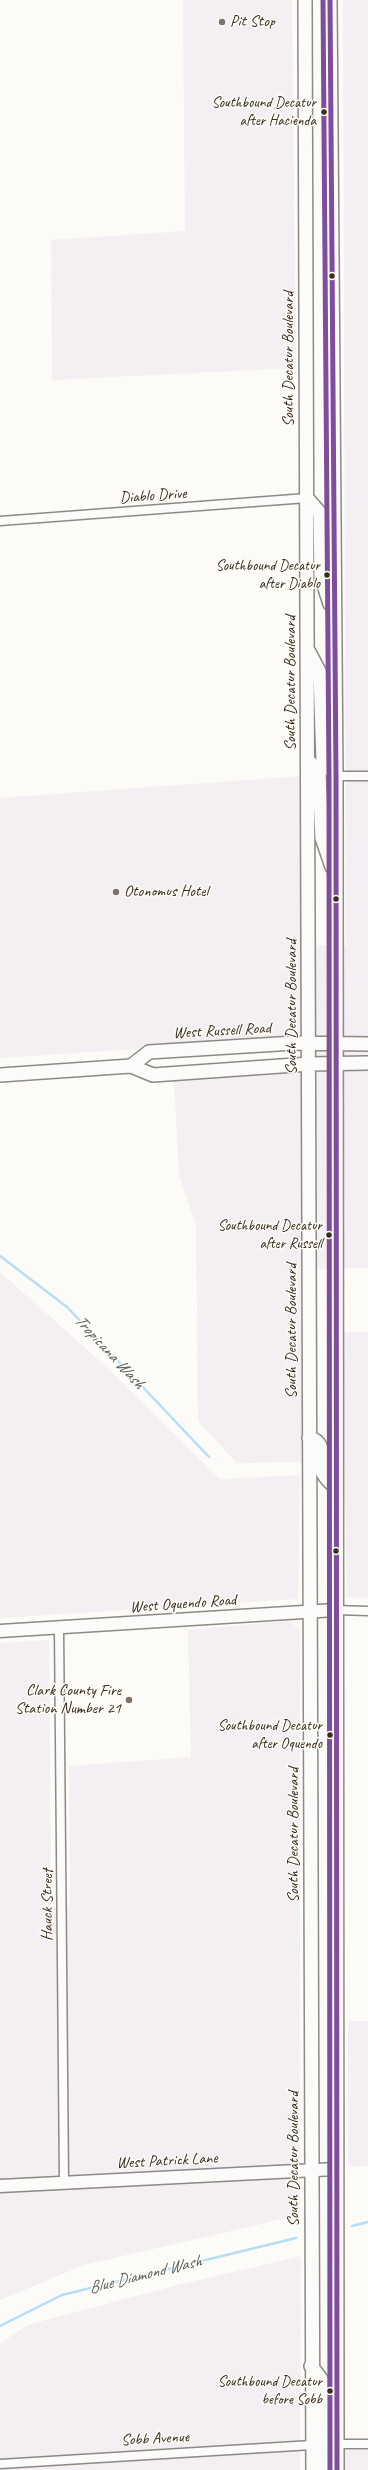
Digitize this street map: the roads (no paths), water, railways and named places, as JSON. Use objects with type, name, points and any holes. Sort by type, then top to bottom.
[{"type":"main road","name":"South Decatur Boulevard","points":[[305,0],[310,1438],[310,2168],[313,2470]]},
{"type":"main road","points":[[330,0],[336,776],[336,2470]]},
{"type":"main road","points":[[307,498],[320,513],[321,576],[334,615]]},
{"type":"main road","points":[[308,651],[320,673],[323,762],[336,776]]},
{"type":"main road","points":[[308,760],[318,773],[322,838],[336,878]]},
{"type":"main road","name":"West Russell Road","points":[[131,1066],[148,1052],[335,1043],[368,1044]]},
{"type":"main road","points":[[0,1075],[131,1066],[154,1075],[309,1064],[368,1063]]},
{"type":"main road","points":[[310,1438],[316,1440],[320,1444],[322,1472],[335,1487]]},
{"type":"main road","points":[[311,2366],[321,2380],[323,2436],[325,2441],[336,2444]]},
{"type":"main road","points":[[312,2445],[323,2453],[324,2470]]},
{"type":"street","name":"Diablo Drive","points":[[0,521],[307,498]]},
{"type":"street","points":[[336,776],[368,776]]},
{"type":"street","name":"West Oquendo Road","points":[[0,1632],[335,1610],[368,1611]]},
{"type":"street","name":"Hauck Street","points":[[59,1628],[64,2183]]},
{"type":"street","name":"West Patrick Lane","points":[[0,2186],[310,2168],[336,2168]]},
{"type":"street","points":[[336,2444],[368,2444]]},
{"type":"street","name":"Sobb Avenue","points":[[0,2464],[312,2445]]},
{"type":"waterway","name":"Tropicana Wash","points":[[0,1256],[67,1307],[209,1457]]},
{"type":"waterway","points":[[352,2226],[368,2222]]},
{"type":"waterway","name":"Blue Diamond Wash","points":[[0,2326],[62,2295],[296,2238]]},
{"type":"place","name":"Pit Stop","points":[[222,22]]},
{"type":"place","name":"Southbound Decatur after Hacienda","points":[[324,112]]},
{"type":"place","name":"Southbound Decatur after Diablo","points":[[327,575]]},
{"type":"place","name":"Otonomus Hotel","points":[[116,892]]},
{"type":"place","name":"Southbound Decatur after Russell","points":[[329,1235]]},
{"type":"place","name":"Clark County Fire Station Number 21","points":[[129,1700]]},
{"type":"place","name":"Southbound Decatur after Oquendo","points":[[330,1735]]},
{"type":"place","name":"Southbound Decatur before Sobb","points":[[330,2391]]}]
